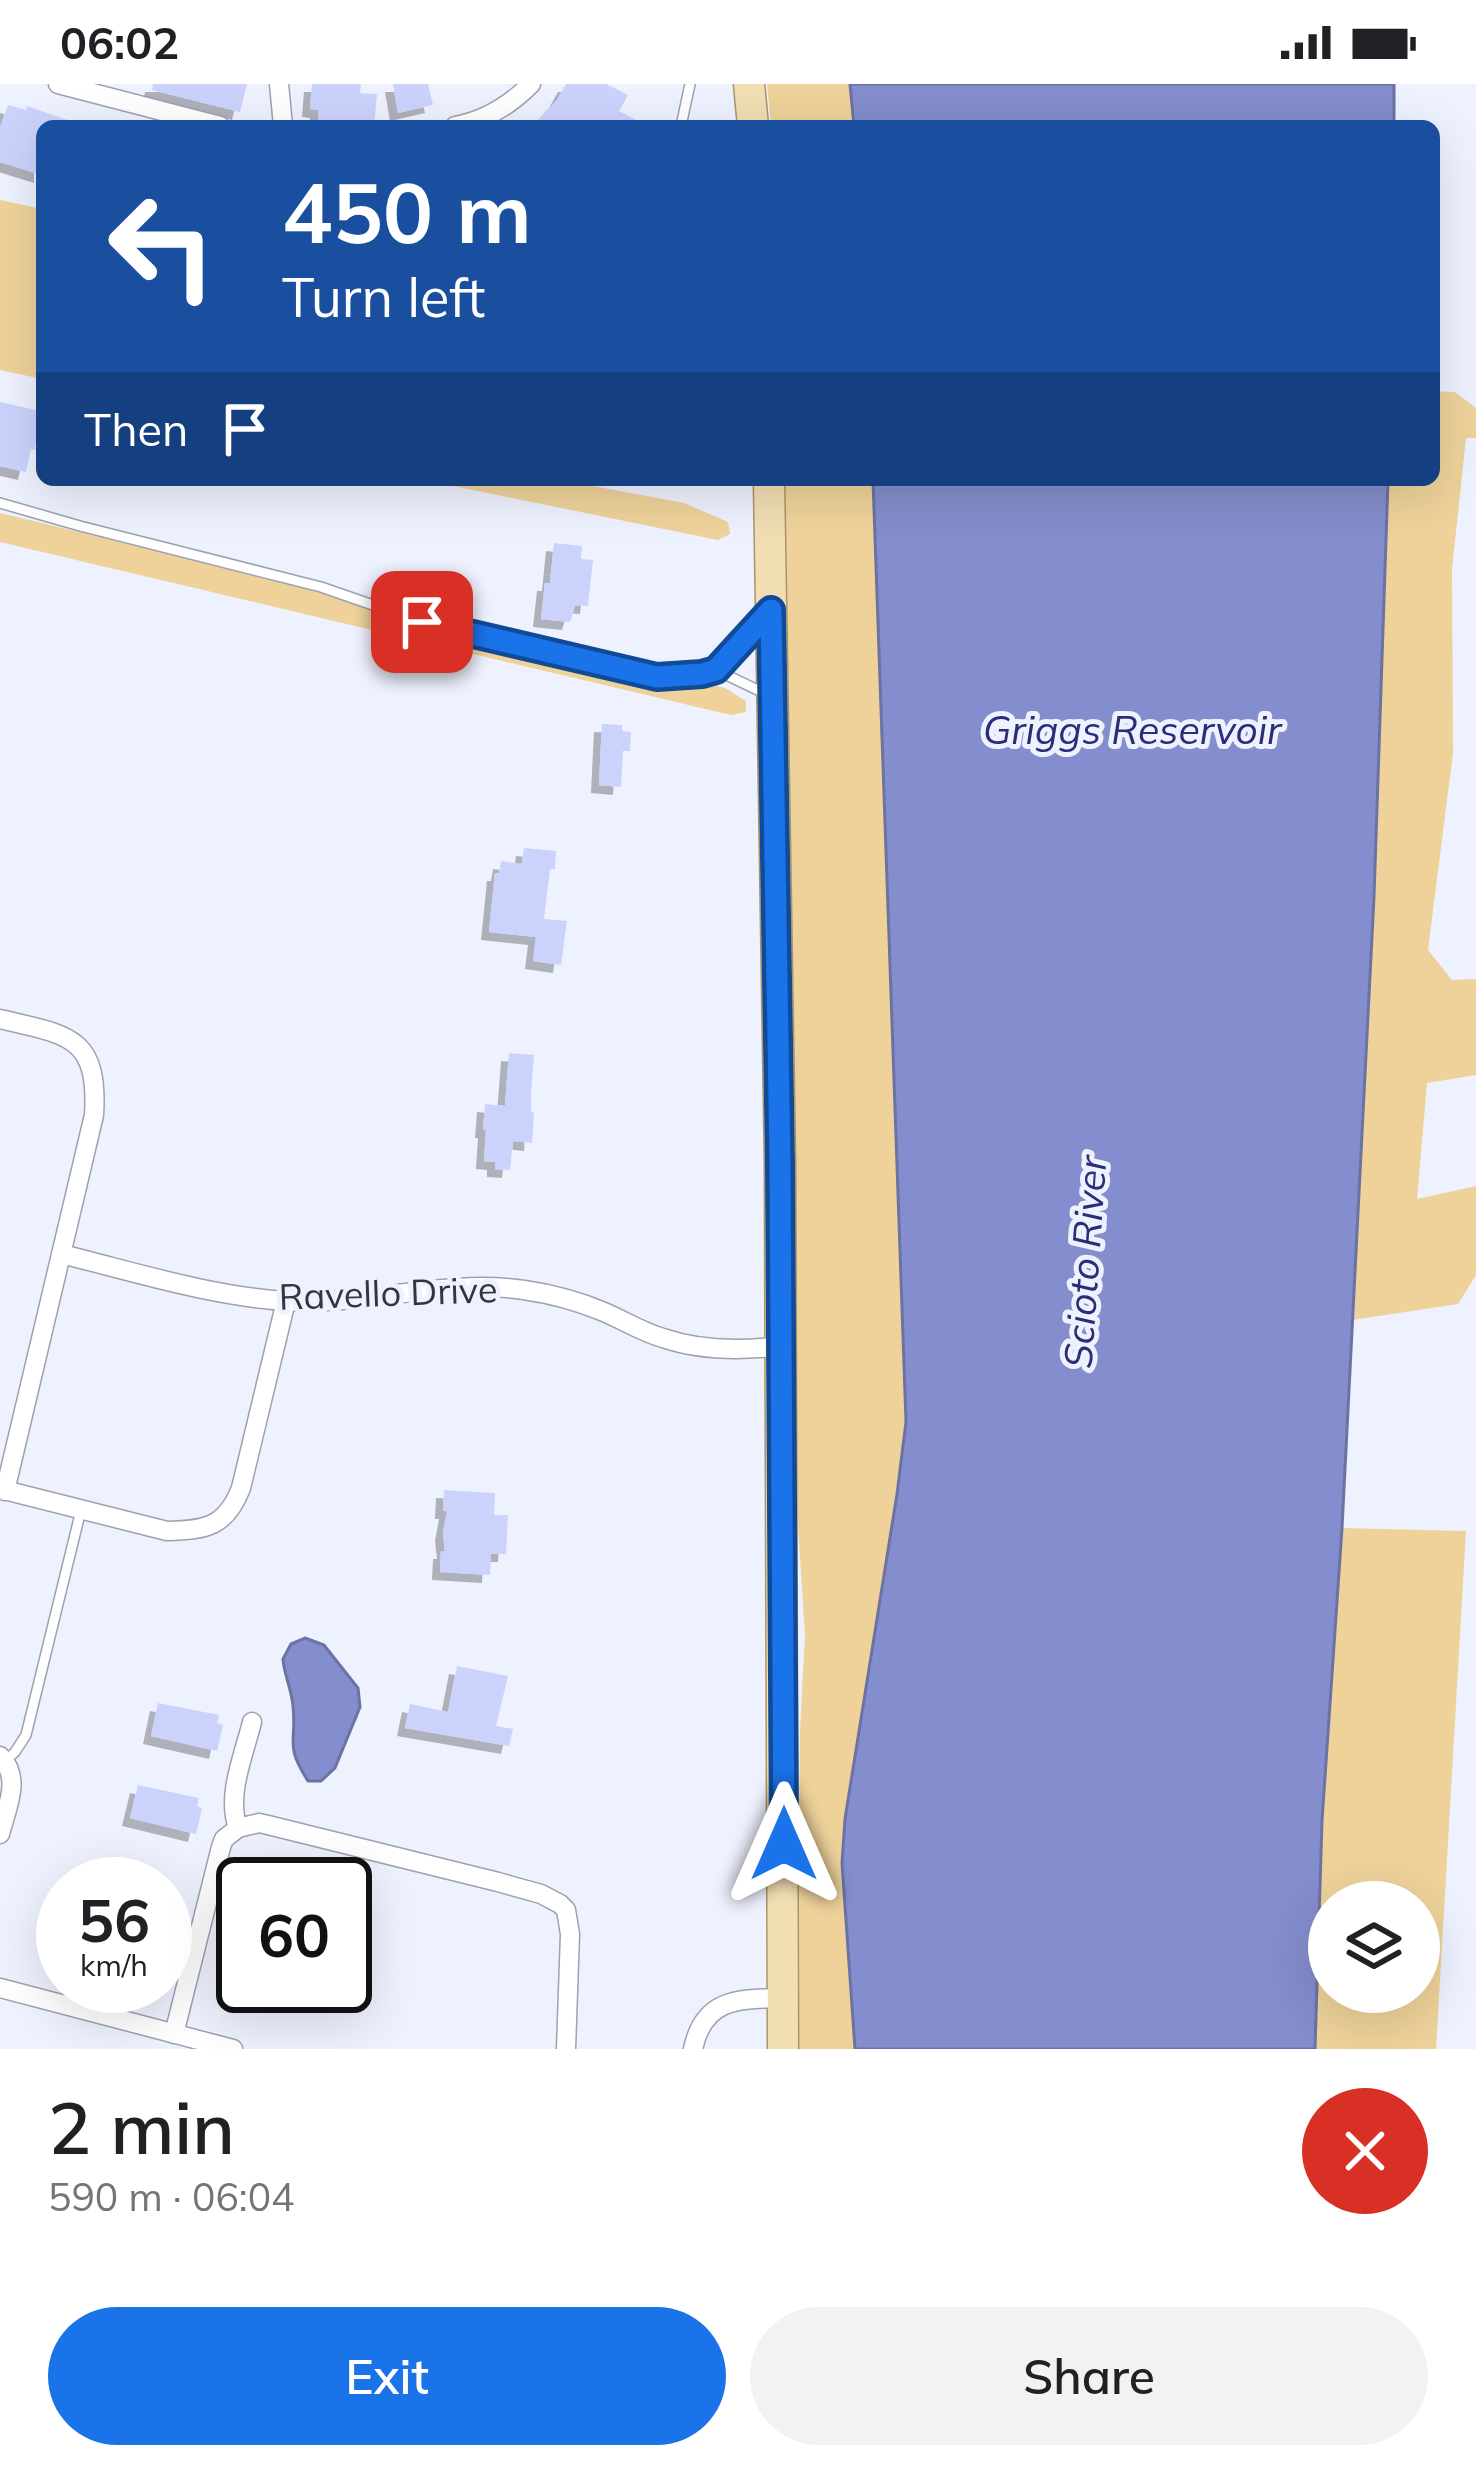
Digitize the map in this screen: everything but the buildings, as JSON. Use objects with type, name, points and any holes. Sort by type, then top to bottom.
[{"type":"main road","points":[[749,84],[752,120]]},
{"type":"main road","points":[[769,486],[781,1346],[783,2049]]},
{"type":"street","points":[[58,84],[197,120]]},
{"type":"street","points":[[279,84],[282,120]]},
{"type":"street","points":[[498,118],[531,84]]},
{"type":"street","points":[[0,1019],[55,1032],[73,1042],[91,1060],[96,1087],[94,1115],[3,1490],[166,1531],[193,1531],[215,1523],[233,1509],[241,1488],[286,1301]]},
{"type":"street","name":"Ravello Drive","points":[[61,1254],[224,1293],[286,1301],[358,1301],[493,1286],[579,1302],[660,1338],[686,1344],[745,1350],[781,1346]]},
{"type":"street","points":[[238,1828],[234,1798],[252,1721]]},
{"type":"street","points":[[0,1834],[13,1785],[3,1758]]},
{"type":"street","points":[[174,2034],[220,1846],[238,1828],[260,1823],[498,1882],[560,1904],[566,1910],[570,1934],[566,2049]]},
{"type":"street","points":[[0,1988],[233,2049]]},
{"type":"street","points":[[693,2049],[699,2029],[727,2003],[784,1999]]},
{"type":"lane","points":[[682,120],[690,84]]},
{"type":"lane","points":[[0,503],[322,587],[422,622],[657,677],[716,670],[771,610]]},
{"type":"lane","points":[[716,670],[772,698]]},
{"type":"lane","points":[[3,1758],[26,1735],[81,1509]]},
{"type":"shaded area","points":[[767,84],[850,84],[853,120],[770,120]]},
{"type":"shaded area","points":[[0,200],[36,208],[36,378],[0,370]]},
{"type":"shaded area","points":[[1440,391],[1455,392],[1476,408],[1476,438],[1466,438],[1452,569],[1453,753],[1428,950],[1452,980],[1476,979],[1476,1075],[1427,1083],[1417,1199],[1476,1186],[1476,1275],[1458,1304],[1352,1320],[1374,897],[1388,486],[1440,486]]},
{"type":"shaded area","points":[[453,486],[593,486],[684,503],[728,522],[730,534],[718,540]]},
{"type":"shaded area","points":[[784,486],[873,486],[906,1422],[842,1863],[855,2049],[797,2049],[805,1635],[797,1510]]},
{"type":"shaded area","points":[[0,513],[725,688],[746,701],[746,712],[731,715],[0,542]]},
{"type":"shaded area","points":[[1342,1528],[1466,1531],[1440,1980],[1440,1881],[1320,1881]]},
{"type":"shaded area","points":[[1316,2013],[1438,2013],[1436,2049],[1315,2049]]},
{"type":"water","points":[[850,84],[1394,84],[1394,120],[853,120]]},
{"type":"water","name":"Griggs Reservoir","points":[[873,486],[1388,486],[1374,897],[1342,1528],[1320,1881],[1308,1881],[1308,2013],[1316,2013],[1315,2049],[855,2049],[842,1863],[845,1819],[906,1422]]},
{"type":"water","points":[[305,1638],[324,1645],[358,1688],[360,1707],[335,1768],[321,1781],[308,1781],[296,1759],[292,1700],[283,1659],[291,1644]]},
{"type":"route","points":[[422,622],[657,677],[716,670],[771,610],[784,1844]]},
{"type":"water label","name":"Scioto River","points":[[1085,1262]]}]
